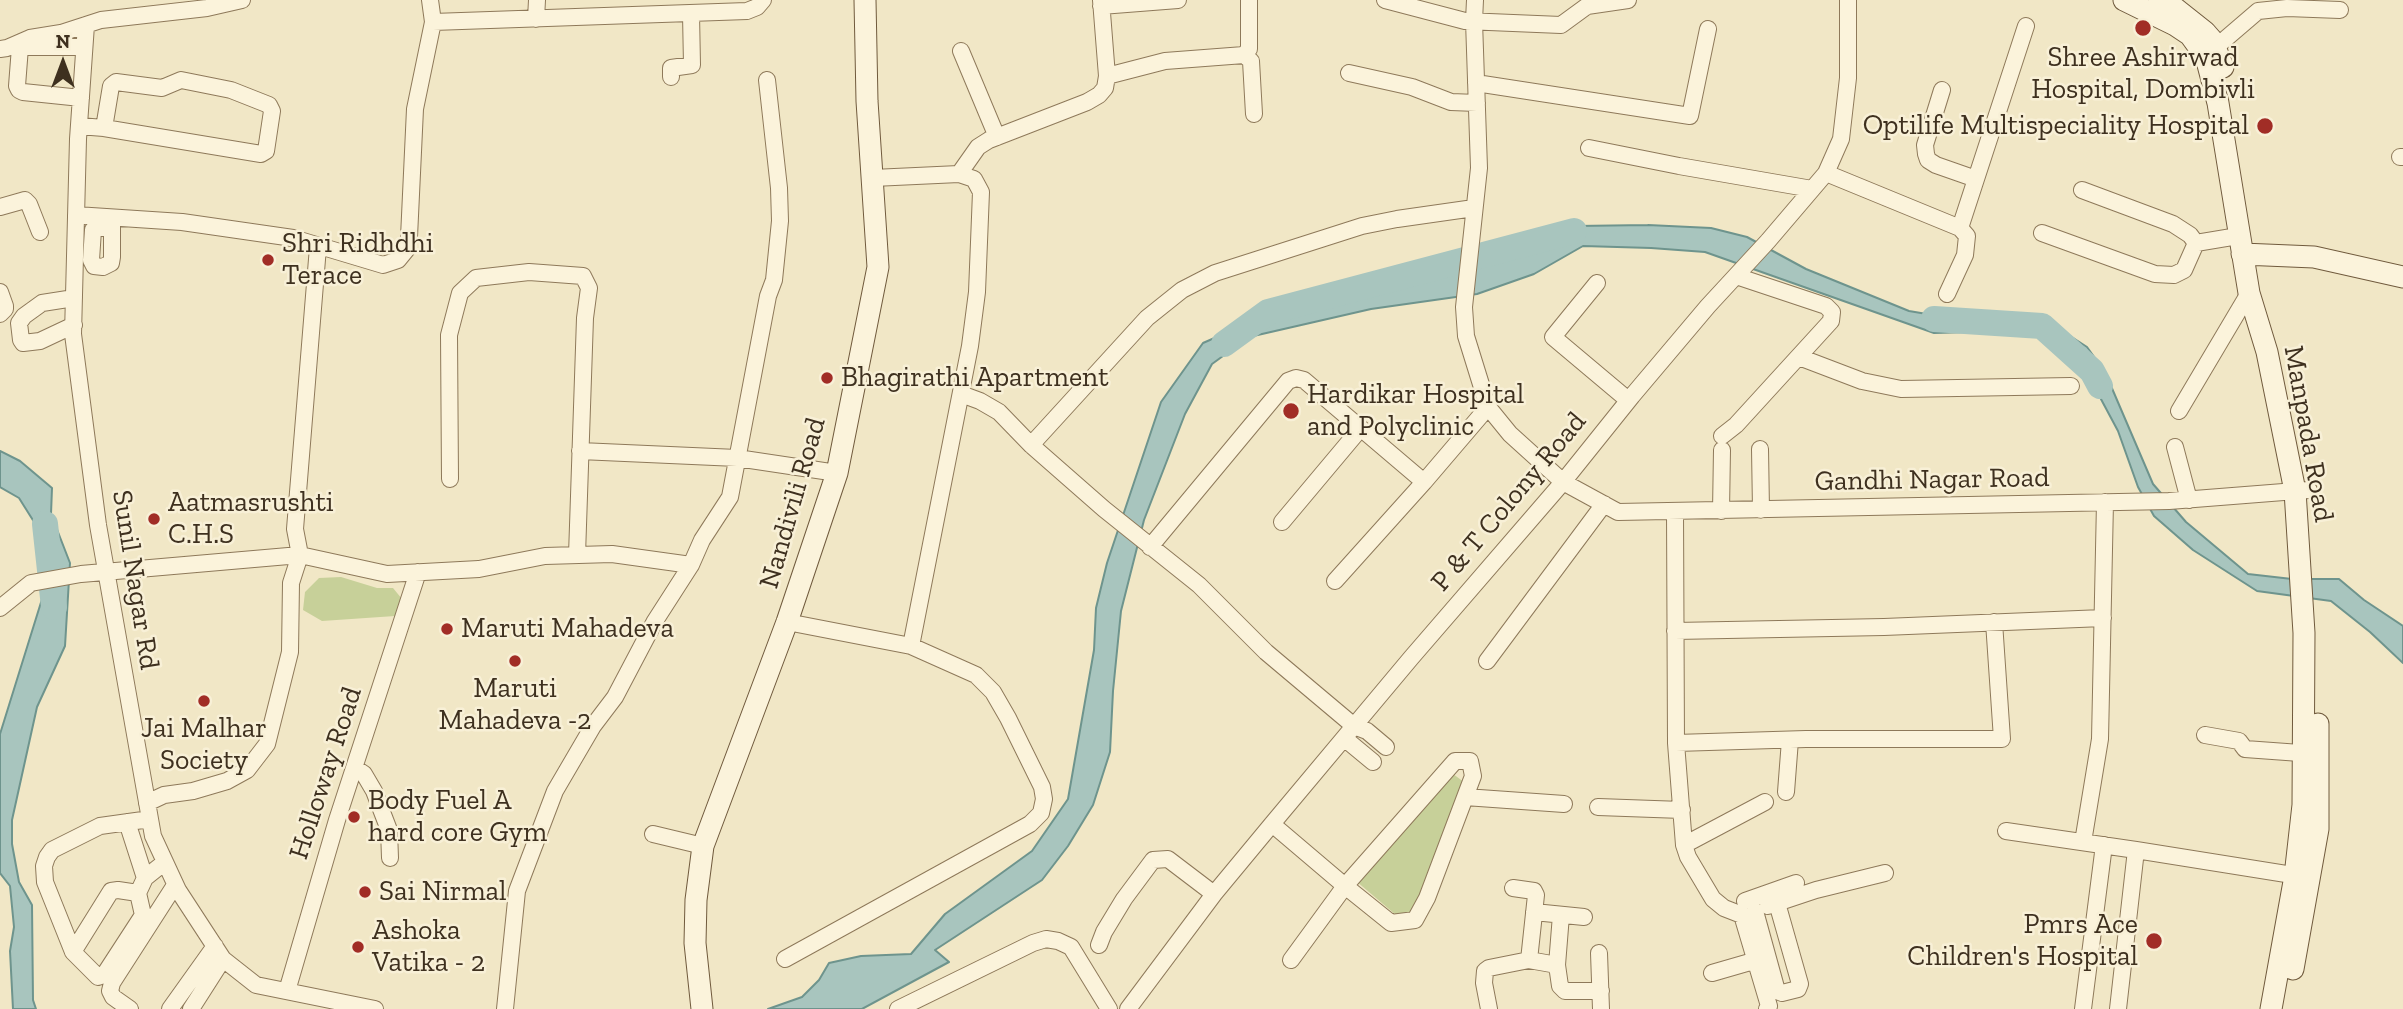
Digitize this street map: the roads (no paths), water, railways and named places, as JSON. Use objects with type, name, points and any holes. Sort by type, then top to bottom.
[{"type":"main road","name":"Nandivili Road","points":[[702,1009],[695,943],[697,890],[703,846],[787,622],[837,473],[877,267],[867,101],[865,0]]},
{"type":"main road","name":"Manpada Road","points":[[2124,0],[2190,35],[2206,40]]},
{"type":"main road","name":"Manpada Road","points":[[2159,0],[2176,9],[2206,40],[2206,57],[2218,103],[2245,248],[2249,293],[2302,490]]},
{"type":"main road","name":"Manpada Road","points":[[2245,248],[2260,281],[2279,343],[2302,490],[2310,631],[2311,753],[2318,829],[2303,877],[2284,979],[2285,1009]]},
{"type":"main road","points":[[2245,248],[2314,257],[2403,277]]},
{"type":"main road","name":"Manpada Road","points":[[2271,1009],[2284,979]]},
{"type":"street","points":[[0,49],[30,38],[61,33],[116,17],[207,8],[242,0]]},
{"type":"street","points":[[76,215],[112,223],[183,222],[293,238],[383,265],[398,260],[407,249],[415,109],[433,22],[430,0]]},
{"type":"street","points":[[536,19],[537,0]]},
{"type":"street","points":[[433,22],[747,11],[757,7],[763,0]]},
{"type":"street","points":[[959,174],[978,147],[1099,95],[1105,88],[1107,76],[1101,3],[1178,0]]},
{"type":"street","points":[[1107,76],[1165,61],[1244,55],[1249,50],[1249,0]]},
{"type":"street","points":[[1385,0],[1474,21],[1561,25],[1587,6],[1628,0]]},
{"type":"street","points":[[1335,581],[1488,407],[1466,336],[1464,307],[1479,168],[1475,0]]},
{"type":"street","name":"P & T Colony Road","points":[[1128,1009],[1214,894],[1272,824],[1563,482],[1628,400],[1826,173],[1841,139],[1849,78],[1849,0]]},
{"type":"street","points":[[2206,40],[2258,10],[2340,10]]},
{"type":"street","points":[[671,77],[671,68],[692,65],[691,14]]},
{"type":"street","name":"Sunil Nagar Rd","points":[[86,25],[79,126],[74,325],[96,511],[153,836],[175,886],[219,953],[256,985],[375,1009]]},
{"type":"street","points":[[1960,228],[2026,26]]},
{"type":"street","points":[[1476,83],[1690,116],[1708,29]]},
{"type":"street","points":[[81,98],[23,92],[17,86],[20,47],[84,47]]},
{"type":"street","points":[[961,51],[997,137]]},
{"type":"street","points":[[1244,55],[1251,61],[1254,114]]},
{"type":"street","points":[[1349,73],[1412,87],[1451,102],[1477,103]]},
{"type":"street","points":[[79,126],[261,154],[266,151],[272,111],[269,105],[231,90],[181,80],[162,88],[116,82],[111,86],[104,128]]},
{"type":"street","points":[[505,1009],[517,891],[555,791],[593,726],[615,697],[655,621],[730,497],[768,296],[774,280],[780,221],[779,187],[767,80]]},
{"type":"street","points":[[1942,90],[1925,145],[1928,160],[1976,179]]},
{"type":"street","points":[[1589,148],[1812,189]]},
{"type":"street","points":[[1826,173],[1960,228],[1967,236],[1965,255],[1947,294]]},
{"type":"street","points":[[873,178],[959,174],[974,179],[981,192],[977,292],[970,346],[911,646]]},
{"type":"street","points":[[2081,190],[2173,224],[2190,235],[2196,243],[2245,248]]},
{"type":"street","points":[[0,207],[25,200],[40,232]]},
{"type":"street","points":[[1031,444],[1147,318],[1182,290],[1215,273],[1362,226],[1474,208]]},
{"type":"street","points":[[2042,233],[2155,274],[2174,275],[2184,270],[2196,243]]},
{"type":"street","points":[[165,862],[145,878],[138,893],[142,915],[104,975],[98,977],[73,952],[45,882],[44,866],[52,850],[100,826],[127,822],[148,811],[164,795],[193,791],[227,781],[247,770],[267,744],[290,652],[291,583],[300,555],[295,529],[318,247]]},
{"type":"street","points":[[450,479],[449,335],[460,293],[476,278],[528,272],[583,276],[589,288],[585,318],[577,555]]},
{"type":"street","points":[[1721,511],[1722,443],[1831,321],[1832,312],[1826,306],[1739,273]]},
{"type":"street","points":[[1597,283],[1553,337],[1628,400]]},
{"type":"street","points":[[0,292],[5,309],[0,314]]},
{"type":"street","points":[[2179,411],[2249,293]]},
{"type":"street","points":[[74,298],[38,305],[24,316],[19,323],[21,340],[23,343],[40,341],[74,325]]},
{"type":"street","points":[[52,302],[55,334]]},
{"type":"street","points":[[1798,357],[1862,381],[1901,389],[2071,386]]},
{"type":"street","points":[[1150,547],[1288,381],[1296,378],[1304,380],[1424,482]]},
{"type":"street","points":[[961,394],[999,412],[1104,509],[1199,585],[1349,732],[1373,762]]},
{"type":"street","name":"Gandhi Nagar Road","points":[[1488,407],[1510,434],[1563,482],[1618,512],[2169,501],[2302,490]]},
{"type":"street","points":[[1282,522],[1360,429]]},
{"type":"street","points":[[2175,447],[2189,500]]},
{"type":"street","points":[[1759,449],[1761,510]]},
{"type":"street","points":[[580,451],[737,458],[837,473]]},
{"type":"street","points":[[2083,842],[2100,739],[2105,502]]},
{"type":"street","points":[[1487,661],[1604,504]]},
{"type":"street","points":[[1675,512],[1676,743],[1684,845],[1688,857],[1713,899],[1724,908],[1761,908],[1816,890],[1885,873]]},
{"type":"street","points":[[0,608],[31,583],[106,570],[300,555],[387,574],[480,569],[545,556],[577,555],[612,554],[691,565]]},
{"type":"street","name":"Holloway Road","points":[[287,990],[337,820],[418,572]]},
{"type":"street","points":[[1675,631],[1884,627],[2103,618]]},
{"type":"street","points":[[785,960],[1030,824],[1041,813],[1044,799],[1042,787],[993,692],[976,676],[911,646],[787,622]]},
{"type":"street","points":[[1676,743],[2002,739],[1994,622]]},
{"type":"street","points":[[1349,732],[1367,731],[1386,747]]},
{"type":"street","points":[[2205,735],[2239,741],[2245,749],[2311,753]]},
{"type":"street","points":[[1786,792],[1790,740]]},
{"type":"street","points":[[1272,824],[1345,886],[1391,923],[1415,920],[1427,898],[1473,776],[1470,761],[1455,761],[1345,886],[1291,960]]},
{"type":"street","points":[[355,768],[364,774],[374,791],[389,830],[390,858]]},
{"type":"street","points":[[1465,797],[1564,804]]},
{"type":"street","points":[[1684,845],[1765,802]]},
{"type":"street","points":[[1598,807],[1682,810]]},
{"type":"street","points":[[127,822],[145,878]]},
{"type":"street","points":[[2006,831],[2303,877]]},
{"type":"street","points":[[653,834],[703,846]]},
{"type":"street","points":[[2083,1009],[2104,845]]},
{"type":"street","points":[[2118,1009],[2136,850]]},
{"type":"street","points":[[1099,945],[1124,899],[1153,860],[1167,859],[1214,894]]},
{"type":"street","points":[[1767,1008],[1752,961],[1761,908],[1796,883]]},
{"type":"street","points":[[130,1009],[113,997],[110,991],[112,983],[175,886]]},
{"type":"street","points":[[1513,888],[1534,891],[1536,895],[1529,960]]},
{"type":"street","points":[[73,952],[111,891],[138,893]]},
{"type":"street","points":[[1534,912],[1584,917]]},
{"type":"street","points":[[1561,915],[1557,965],[1560,986],[1565,992],[1601,990]]},
{"type":"street","points":[[898,1009],[1046,939],[1071,947],[1109,1009]]},
{"type":"street","points":[[170,1009],[219,953]]},
{"type":"street","points":[[191,1009],[219,953]]},
{"type":"street","points":[[1599,953],[1601,1009]]},
{"type":"street","points":[[1489,1009],[1484,983],[1485,971],[1489,968],[1529,960],[1557,965]]},
{"type":"street","points":[[1712,973],[1752,961]]},
{"type":"water","points":[[1576,226],[1711,228],[1747,237],[1806,269],[1909,311],[1974,322],[2032,321],[2064,332],[2087,347],[2105,372],[2153,484],[2186,522],[2248,574],[2292,579],[2339,579],[2364,600],[2403,626],[2403,663],[2331,601],[2257,591],[2193,550],[2154,516],[2138,487],[2118,431],[2079,358],[2062,342],[2038,333],[1934,333],[1705,252],[1583,246],[1534,274],[1477,294],[1371,309],[1249,337],[1212,364],[1185,414],[1144,520],[1121,611],[1110,752],[1093,805],[1068,846],[1042,880],[935,950],[949,962],[862,1009],[768,1009],[802,997],[819,980],[829,963],[861,956],[911,954],[945,914],[1032,851],[1068,799],[1094,650],[1096,608],[1107,563],[1161,402],[1203,343],[1242,326],[1419,278],[1448,276]]},
{"type":"water","points":[[0,451],[20,461],[52,488],[51,514],[70,563],[65,646],[37,707],[12,820],[12,844],[19,882],[32,905],[33,1000],[36,1009],[13,1009],[10,951],[14,927],[10,886],[0,873],[0,734],[52,567],[41,533],[19,498],[0,487]]},
{"type":"waterway","points":[[1224,344],[1268,312],[1574,231]]},
{"type":"waterway","points":[[1934,319],[2042,326],[2092,371],[2100,386]]},
{"type":"waterway","points":[[45,524],[54,607]]},
{"type":"place","name":"Shree Ashirwad Hospital, Dombivli","points":[[2143,28]]},
{"type":"place","name":"Optilife Multispeciality Hospital","points":[[2265,126]]},
{"type":"place","name":"Shri Ridhdhi Terace","points":[[268,260]]},
{"type":"place","name":"Bhagirathi Apartment","points":[[827,378]]},
{"type":"place","name":"Hardikar Hospital and Polyclinic","points":[[1291,411]]},
{"type":"place","name":"Aatmasrushti C.H.S","points":[[154,519]]},
{"type":"place","name":"Maruti Mahadeva","points":[[447,629]]},
{"type":"place","name":"Maruti Mahadeva -2","points":[[515,661]]},
{"type":"place","name":"Jai Malhar Society","points":[[204,701]]},
{"type":"place","name":"Body Fuel A hard core Gym","points":[[354,817]]},
{"type":"place","name":"Sai Nirmal","points":[[365,892]]},
{"type":"place","name":"Pmrs Ace Children's Hospital","points":[[2154,941]]},
{"type":"place","name":"Ashoka Vatika - 2","points":[[358,947]]}]
